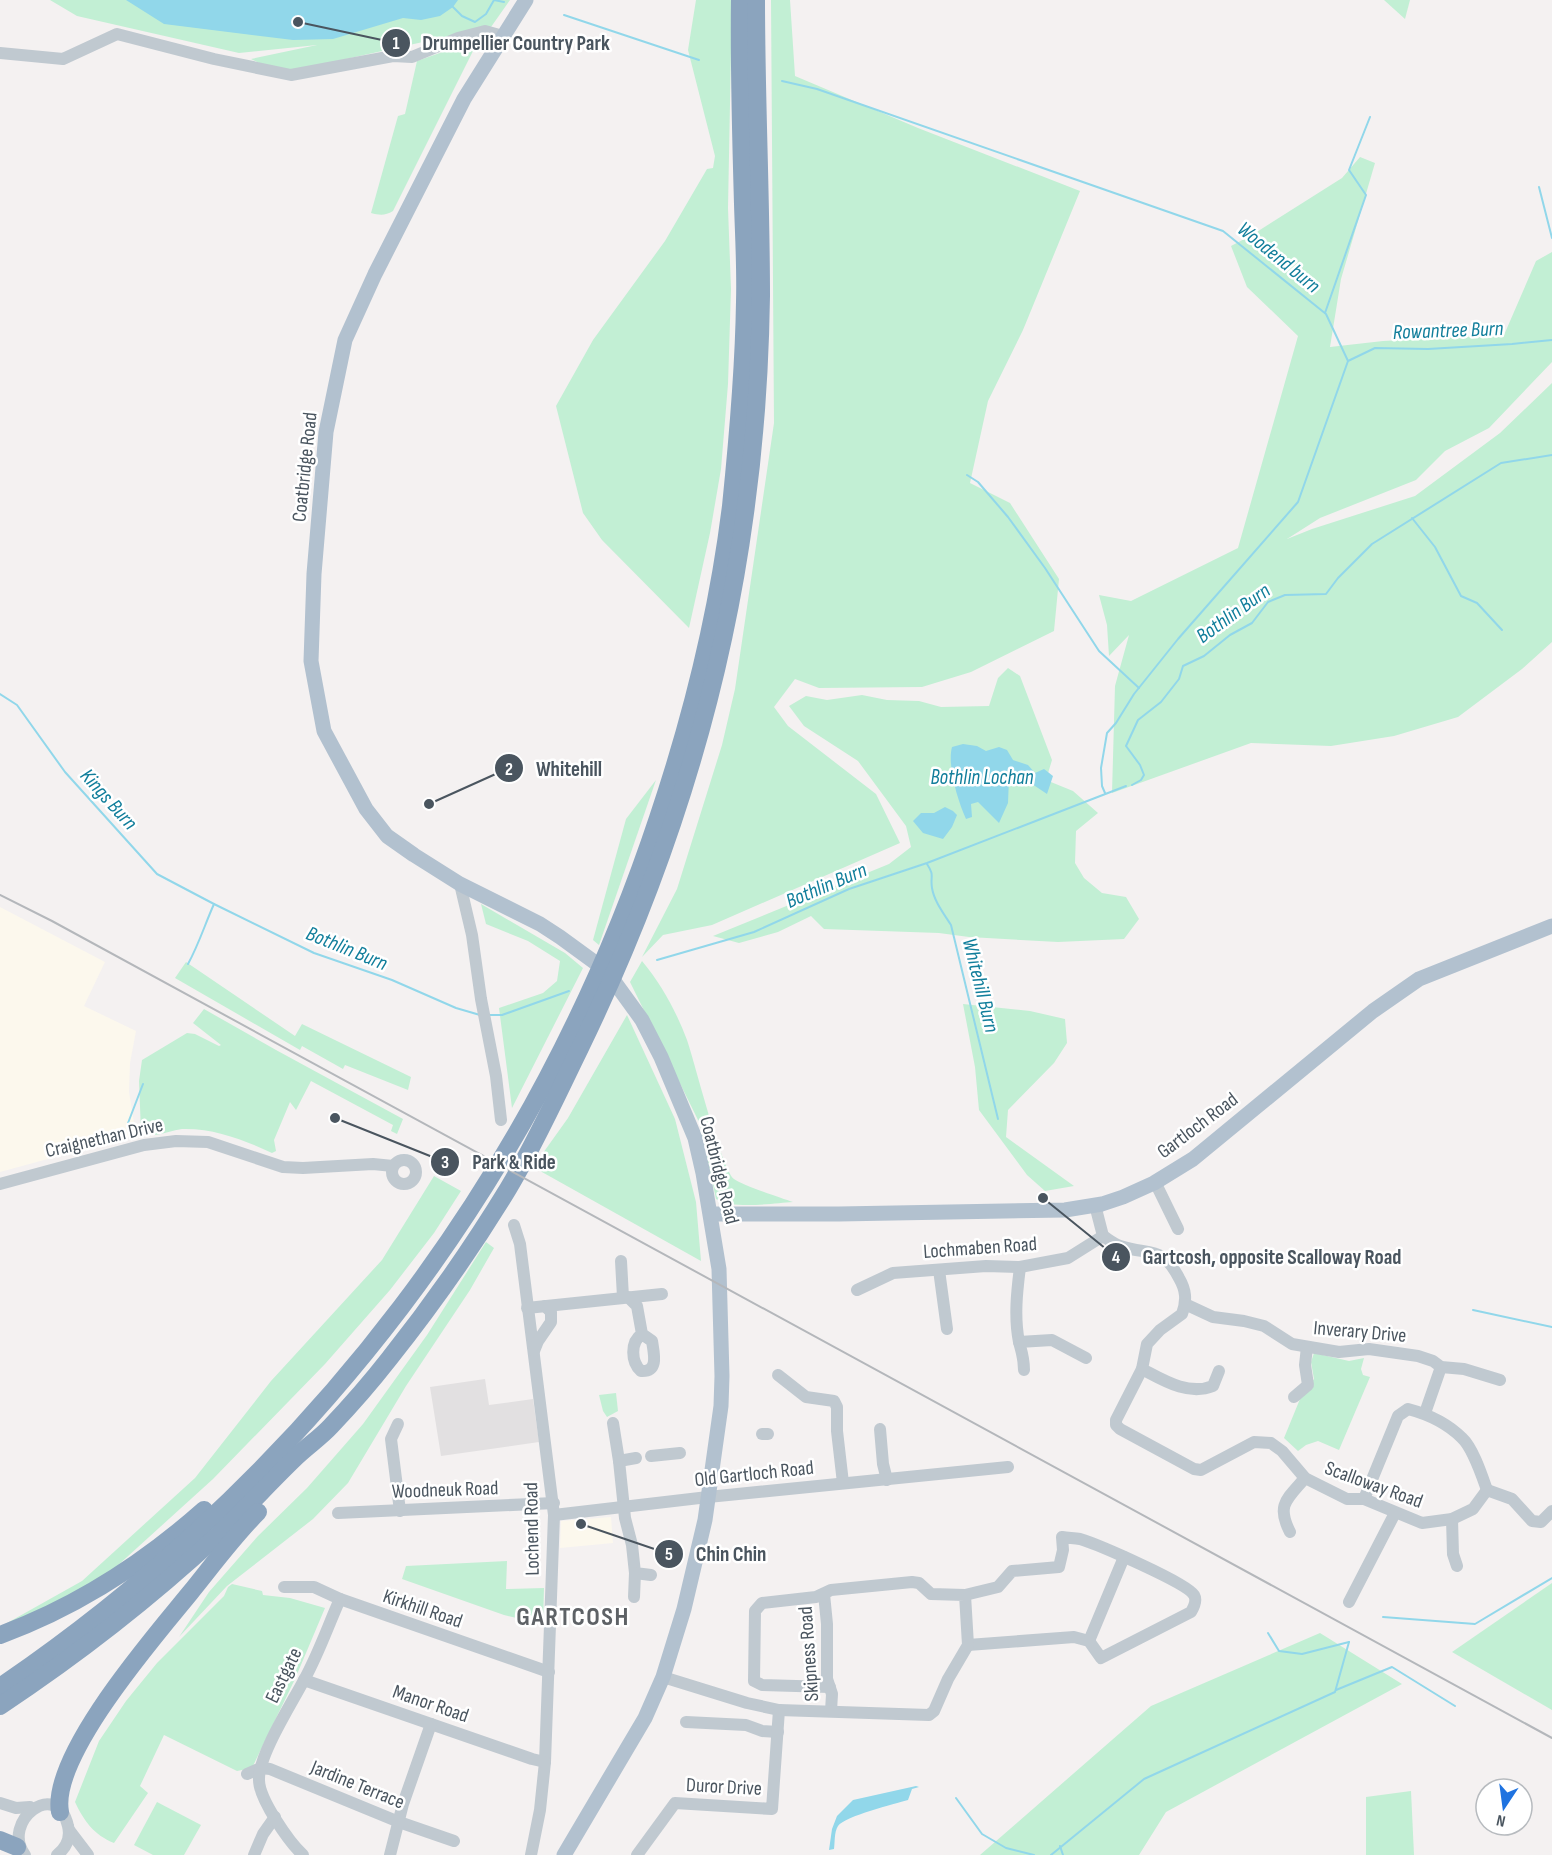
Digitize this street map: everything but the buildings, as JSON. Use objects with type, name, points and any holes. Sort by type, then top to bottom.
[{"type":"highway","points":[[0,1687],[124,1596],[213,1518],[335,1390],[435,1263],[492,1176],[545,1085],[615,936],[640,874],[692,708],[720,577],[730,510],[740,405],[745,299],[739,72],[740,0]]},
{"type":"highway","points":[[60,1812],[60,1790],[71,1760],[123,1677],[248,1522],[317,1450],[368,1391],[449,1279],[509,1187],[560,1091],[629,943],[685,787],[703,723],[721,646],[745,513],[756,408],[761,300],[756,0]]},
{"type":"highway","points":[[0,1635],[48,1616],[88,1595],[146,1557],[182,1528],[217,1499],[274,1444],[398,1312]]},
{"type":"highway","points":[[0,1706],[113,1625],[192,1559],[295,1458],[329,1428],[388,1361]]},
{"type":"main road","name":"Coatbridge Road","points":[[526,0],[464,99],[375,274],[345,340],[326,432],[314,574],[310,661],[324,731],[366,809],[387,836],[460,884],[540,924],[585,954],[613,980],[642,1020],[695,1138],[712,1214],[719,1269],[721,1406],[697,1557],[663,1677],[645,1718],[564,1855]]},
{"type":"main road","name":"Gartloch Road","points":[[712,1214],[1065,1210],[1123,1197],[1155,1182],[1193,1159],[1373,1011],[1419,979],[1552,926]]},
{"type":"street","points":[[0,53],[63,59],[117,34],[214,59],[291,75],[393,56],[412,57],[458,38],[485,31],[503,36]]},
{"type":"street","points":[[460,884],[472,934],[480,999],[496,1076],[501,1120]]},
{"type":"street","name":"Craignethan Drive","points":[[0,1184],[144,1144],[176,1141],[208,1142],[283,1167],[373,1164],[393,1166]]},
{"type":"street","points":[[1155,1182],[1178,1229]]},
{"type":"street","points":[[1095,1205],[1103,1236],[1119,1246],[1159,1254],[1171,1262],[1184,1286],[1185,1304],[1182,1314],[1160,1330],[1147,1344],[1142,1369],[1174,1386],[1186,1388],[1213,1386],[1220,1371]]},
{"type":"street","name":"Lochend Road","points":[[514,1225],[520,1244],[554,1509],[545,1762],[533,1853]]},
{"type":"street","name":"Lochmaben Road","points":[[857,1290],[893,1273],[986,1266],[1020,1267],[1068,1258],[1103,1236]]},
{"type":"street","points":[[621,1261],[626,1297],[637,1306],[642,1334]]},
{"type":"street","points":[[1020,1267],[1016,1298],[1019,1342],[1024,1356],[1024,1370]]},
{"type":"street","points":[[939,1270],[947,1329]]},
{"type":"street","points":[[527,1308],[662,1294]]},
{"type":"street","name":"Inverary Drive","points":[[1185,1304],[1213,1317],[1264,1326],[1292,1344],[1340,1352],[1369,1349],[1418,1356],[1433,1361],[1441,1367],[1464,1369],[1500,1380]]},
{"type":"street","points":[[533,1352],[551,1322],[551,1311],[545,1306]]},
{"type":"street","points":[[1019,1342],[1052,1340],[1086,1358]]},
{"type":"street","points":[[1294,1397],[1308,1385],[1305,1365],[1308,1347]]},
{"type":"street","points":[[1425,1413],[1441,1367]]},
{"type":"street","name":"Scalloway Road","points":[[1142,1369],[1116,1420],[1116,1425],[1120,1430],[1194,1469],[1201,1470],[1254,1442],[1271,1443],[1282,1451],[1305,1478],[1347,1499],[1364,1499],[1422,1523],[1452,1518],[1473,1509],[1487,1490]]},
{"type":"street","points":[[777,1375],[789,1387],[806,1397],[834,1401],[837,1407],[837,1431],[843,1483]]},
{"type":"street","points":[[1364,1499],[1398,1416],[1408,1409],[1425,1413],[1464,1439],[1487,1490],[1512,1499],[1532,1521],[1541,1521],[1552,1511]]},
{"type":"street","points":[[613,1423],[625,1518],[632,1545],[635,1573],[634,1597]]},
{"type":"street","points":[[398,1424],[391,1439],[400,1511]]},
{"type":"street","points":[[880,1429],[883,1464],[887,1479]]},
{"type":"street","points":[[651,1456],[680,1453]]},
{"type":"street","points":[[619,1461],[636,1458]]},
{"type":"street","name":"Old Gartloch Road","points":[[554,1509],[625,1506],[1008,1467]]},
{"type":"street","points":[[1290,1532],[1282,1510],[1305,1478]]},
{"type":"street","name":"Woodneuk Road","points":[[338,1513],[554,1509]]},
{"type":"street","points":[[1349,1602],[1395,1513]]},
{"type":"street","points":[[1452,1518],[1453,1554],[1457,1566]]},
{"type":"street","points":[[830,1687],[762,1685],[754,1681],[755,1611],[757,1607],[762,1603],[816,1597],[831,1590],[912,1581],[919,1583],[931,1594],[965,1595],[998,1587],[1012,1571],[1059,1567],[1063,1550],[1062,1537],[1079,1539],[1159,1573],[1190,1591],[1194,1595],[1194,1607],[1184,1616],[1101,1658],[1089,1641],[1074,1637],[968,1645],[965,1595]]},
{"type":"street","points":[[1089,1641],[1124,1557]]},
{"type":"street","points":[[635,1573],[651,1575]]},
{"type":"street","name":"Kirkhill Road","points":[[284,1587],[314,1587],[340,1599],[549,1672]]},
{"type":"street","name":"Skipness Road","points":[[824,1594],[828,1624],[827,1679],[832,1694],[831,1711],[929,1715],[934,1711],[943,1689],[968,1645]]},
{"type":"street","name":"Eastgate","points":[[261,1768],[264,1757],[304,1680],[340,1599]]},
{"type":"street","points":[[663,1677],[747,1703],[779,1710],[831,1711]]},
{"type":"street","name":"Manor Road","points":[[304,1680],[545,1762]]},
{"type":"street","name":"Duror Drive","points":[[638,1855],[675,1803],[772,1809],[779,1710]]},
{"type":"street","points":[[686,1722],[746,1725],[762,1731],[778,1732]]},
{"type":"street","points":[[390,1855],[431,1724]]},
{"type":"street","points":[[248,1774],[261,1768]]},
{"type":"street","points":[[261,1768],[258,1780],[260,1789],[274,1817],[303,1855]]},
{"type":"street","name":"Jardine Terrace","points":[[261,1768],[270,1769],[399,1822],[454,1841]]},
{"type":"street","points":[[0,1805],[16,1808],[46,1805],[60,1812],[68,1823],[69,1830],[65,1846],[58,1855]]},
{"type":"street","points":[[0,1805],[8,1815],[14,1843]]},
{"type":"street","points":[[14,1843],[18,1817],[30,1807]]},
{"type":"street","points":[[254,1855],[263,1834],[274,1817]]},
{"type":"street","points":[[69,1830],[88,1855]]},
{"type":"street","points":[[58,1855],[70,1855]]},
{"type":"shaded area","points":[[0,907],[105,962],[84,1006],[136,1031],[130,1063],[129,1092],[136,1135],[0,1172]]},
{"type":"shaded area","points":[[485,1379],[489,1405],[533,1399],[539,1442],[441,1456],[430,1387]]},
{"type":"shaded area","points":[[611,1517],[613,1543],[560,1548],[561,1521]]},
{"type":"green space","points":[[50,0],[510,0],[491,27],[296,70],[272,69],[251,59],[317,45],[239,53],[77,16]]},
{"type":"green space","points":[[696,0],[732,0],[728,208],[731,289],[728,384],[721,469],[710,533],[689,628],[602,540],[583,513],[556,406],[593,340],[665,241],[707,169],[713,168],[715,156],[688,50]]},
{"type":"green space","points":[[771,0],[790,0],[795,76],[918,128],[1080,191],[1023,330],[988,401],[970,483],[1010,503],[1059,579],[1054,631],[971,672],[922,687],[819,688],[795,679],[774,707],[788,726],[876,794],[900,843],[712,925],[663,935],[642,957],[677,889],[722,745],[735,689],[774,423]]},
{"type":"green space","points":[[1384,0],[1410,0],[1405,19]]},
{"type":"green space","points":[[471,42],[477,43],[393,211],[382,215],[371,213],[398,116],[405,114],[417,61]]},
{"type":"green space","points":[[1360,157],[1375,163],[1341,279],[1330,347],[1383,341],[1504,335],[1536,261],[1552,252],[1552,362],[1489,428],[1445,451],[1416,480],[1320,518],[1287,539],[1415,496],[1500,433],[1552,383],[1552,642],[1522,669],[1458,717],[1394,736],[1331,746],[1251,743],[1112,793],[1115,686],[1129,635],[1109,656],[1107,625],[1099,595],[1131,601],[1238,548],[1298,336],[1247,287],[1231,246],[1342,178]]},
{"type":"green space","points":[[1008,668],[1020,676],[1052,760],[1046,780],[1073,791],[1098,813],[1076,831],[1075,863],[1084,878],[1102,893],[1126,897],[1139,919],[1124,939],[1058,942],[939,933],[824,929],[811,916],[778,932],[739,943],[713,936],[889,864],[911,847],[906,826],[858,761],[804,726],[789,706],[806,696],[827,700],[862,695],[887,700],[919,701],[941,707],[989,706],[998,678]]},
{"type":"green space","points":[[656,780],[599,945],[593,940],[626,819]]},
{"type":"green space","points":[[481,904],[565,953],[583,968],[512,1108],[499,1008],[543,993],[557,981],[560,961],[528,941],[486,924]]},
{"type":"green space","points":[[642,961],[662,989],[683,1029],[722,1156],[734,1179],[793,1202],[743,1205],[716,1199],[700,1124],[630,982]]},
{"type":"green space","points":[[186,962],[295,1036],[302,1024],[411,1077],[408,1090],[345,1065],[343,1069],[302,1046],[300,1050],[175,978]]},
{"type":"green space","points":[[963,1004],[1030,1011],[1065,1019],[1067,1043],[1054,1063],[1008,1110],[1006,1137],[1074,1186],[1045,1191],[1027,1175],[979,1110],[975,1067]]},
{"type":"green space","points":[[204,1009],[403,1119],[397,1134],[391,1131],[393,1125],[311,1081],[296,1110],[290,1102],[274,1140],[276,1151],[272,1153],[240,1139],[206,1130],[182,1129],[155,1135],[141,1132],[139,1081],[142,1060],[187,1033],[221,1045],[193,1023]]},
{"type":"green space","points":[[627,1015],[675,1119],[696,1202],[701,1261],[533,1167],[568,1118]]},
{"type":"green space","points":[[434,1176],[461,1191],[434,1233],[390,1290],[325,1364],[213,1479],[116,1567],[39,1618],[0,1627],[82,1581],[195,1478],[271,1381],[382,1260]]},
{"type":"green space","points":[[486,1242],[494,1248],[470,1290],[406,1386],[348,1483],[313,1519],[227,1586],[179,1637],[209,1592],[258,1536],[307,1488],[363,1424],[427,1335]]},
{"type":"green space","points":[[1314,1353],[1349,1361],[1364,1358],[1361,1369],[1363,1375],[1370,1377],[1339,1450],[1318,1441],[1298,1451],[1284,1438],[1300,1399],[1314,1379],[1311,1362]]},
{"type":"green space","points":[[616,1393],[618,1411],[607,1417],[599,1395]]},
{"type":"green space","points":[[507,1561],[506,1589],[544,1588],[543,1624],[504,1615],[402,1579],[406,1566]]},
{"type":"green space","points":[[1552,1583],[1552,1710],[1452,1652]]},
{"type":"green space","points":[[232,1584],[262,1591],[263,1595],[290,1598],[325,1608],[295,1679],[252,1768],[237,1771],[164,1735],[140,1786],[148,1793],[114,1843],[107,1840],[90,1827],[75,1802],[99,1741],[126,1701],[157,1663],[224,1596]]},
{"type":"green space","points":[[1320,1633],[1402,1684],[1166,1812],[1139,1855],[980,1855],[1151,1706]]},
{"type":"green space","points":[[1411,1791],[1414,1855],[1366,1855],[1366,1797]]},
{"type":"green space","points":[[157,1802],[201,1825],[184,1855],[153,1855],[134,1845]]},
{"type":"water","points":[[126,0],[458,0],[453,7],[440,16],[421,20],[403,18],[333,39],[293,40],[164,24]]},
{"type":"water","name":"Bothlin Lochan","points":[[963,744],[977,746],[986,751],[999,747],[1007,750],[1013,760],[1028,765],[1035,773],[1044,769],[1053,776],[1047,794],[1023,778],[1009,778],[1008,803],[999,823],[978,802],[971,804],[972,817],[966,819],[957,793],[951,764],[952,747]]},
{"type":"water","points":[[945,807],[957,815],[943,839],[923,833],[913,821],[921,813],[934,813]]},
{"type":"water","points":[[919,1787],[912,1789],[908,1800],[860,1814],[842,1822],[836,1831],[834,1849],[829,1850],[832,1829],[837,1816],[853,1800]]},
{"type":"waterway","name":"Woodend burn","points":[[453,7],[462,16],[475,22],[486,14],[494,0],[504,2]]},
{"type":"waterway","name":"Woodend burn","points":[[564,15],[699,60]]},
{"type":"waterway","name":"Woodend burn","points":[[782,81],[817,89],[1223,231],[1326,314],[1348,361],[1298,502],[1178,639],[1134,694],[1107,733],[1101,768],[1102,786],[1105,793]]},
{"type":"waterway","points":[[1325,313],[1366,195],[1349,170],[1370,117]]},
{"type":"waterway","name":"Rowantree Burn","points":[[1539,187],[1552,238]]},
{"type":"waterway","name":"Rowantree Burn","points":[[1348,361],[1375,348],[1428,349],[1552,340]]},
{"type":"waterway","name":"Bothlin Burn","points":[[1132,785],[1141,780],[1144,775],[1140,765],[1126,746],[1138,720],[1161,702],[1179,679],[1183,666],[1204,656],[1230,635],[1252,623],[1268,602],[1285,595],[1326,594],[1338,578],[1372,544],[1501,463],[1552,455]]},
{"type":"waterway","points":[[967,475],[978,482],[1008,517],[1045,568],[1099,651],[1139,688]]},
{"type":"waterway","points":[[1412,518],[1435,547],[1461,596],[1477,603],[1502,630]]},
{"type":"waterway","name":"Kings Burn","points":[[0,694],[17,705],[65,772],[157,874],[214,904]]},
{"type":"waterway","name":"Bothlin Burn","points":[[657,960],[754,932],[849,889],[927,863],[1126,786]]},
{"type":"waterway","name":"Whitehill Burn","points":[[927,864],[932,874],[935,898],[951,925],[998,1119]]},
{"type":"waterway","name":"Bothlin Burn","points":[[188,964],[214,904],[314,953],[392,980],[456,1008],[480,1015]]},
{"type":"waterway","name":"Bothlin Burn","points":[[489,1015],[502,1015],[569,991]]},
{"type":"waterway","name":"Bothlin Burn","points":[[128,1123],[143,1084]]},
{"type":"waterway","points":[[1473,1310],[1552,1327]]},
{"type":"waterway","points":[[1383,1617],[1475,1624],[1552,1578]]},
{"type":"waterway","points":[[1268,1633],[1279,1651],[1302,1654],[1349,1642]]},
{"type":"waterway","points":[[1051,1855],[1144,1779],[1335,1692],[1349,1642]]},
{"type":"waterway","points":[[1336,1690],[1392,1667],[1455,1706]]},
{"type":"waterway","points":[[956,1798],[982,1834],[1006,1848],[1034,1855]]},
{"type":"waterway","points":[[1060,1846],[1063,1855]]},
{"type":"railway","points":[[0,895],[52,921],[1552,1738]]},
{"type":"place","name":"Drumpellier Country Park","points":[[298,22]]},
{"type":"place","name":"Whitehill","points":[[429,804]]},
{"type":"place","name":"Park & Ride","points":[[335,1118]]},
{"type":"place","name":"Gartcosh, opposite Scalloway Road","points":[[1043,1198]]},
{"type":"place","name":"Chin Chin","points":[[581,1524]]},
{"type":"district","name":"GARTCOSH","points":[[573,1616]]}]
